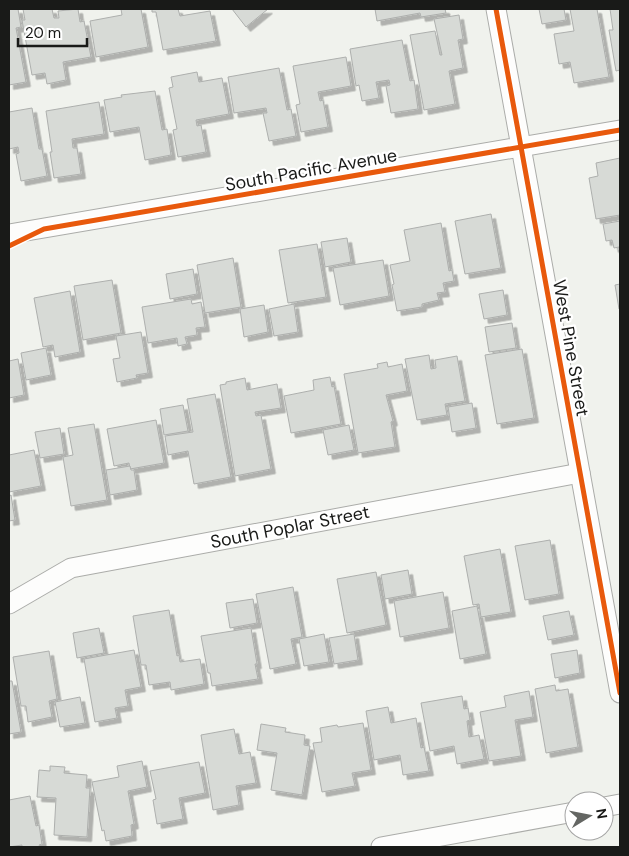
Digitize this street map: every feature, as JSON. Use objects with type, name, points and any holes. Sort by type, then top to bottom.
[{"type":"street","name":"West Pine Street","points":[[496,9],[620,693]]},
{"type":"street","name":"South Pacific Avenue","points":[[9,234],[620,130]]},
{"type":"street","name":"South Pacific Avenue","points":[[9,246],[44,229]]},
{"type":"street","name":"South Poplar Street","points":[[9,604],[71,568],[580,473]]},
{"type":"street","points":[[382,847],[564,814]]},
{"type":"building","points":[[9,9],[18,9],[21,27],[16,28],[26,82],[9,85]]},
{"type":"building","points":[[23,9],[52,9],[54,18],[59,18],[58,11],[78,9],[80,22],[84,21],[91,57],[63,62],[66,80],[47,84],[45,73],[32,75],[22,20],[25,20]]},
{"type":"building","points":[[121,9],[141,9],[148,47],[96,57],[90,21],[122,15]]},
{"type":"building","points":[[152,9],[178,9],[180,16],[210,11],[216,41],[163,50],[156,12],[152,12]]},
{"type":"building","points":[[232,9],[268,9],[246,27]]},
{"type":"building","points":[[375,9],[445,9],[446,13],[421,17],[420,13],[377,21]]},
{"type":"building","points":[[539,9],[564,9],[566,20],[542,24]]},
{"type":"building","points":[[570,9],[597,9],[609,77],[574,83],[570,62],[559,64],[554,34],[574,31]]},
{"type":"building","points":[[610,9],[620,9],[620,70],[616,71],[609,30],[613,30]]},
{"type":"building","points":[[459,15],[463,39],[458,40],[463,68],[449,71],[455,104],[424,110],[410,35],[435,31],[440,55],[442,55],[434,19]]},
{"type":"building","points":[[402,40],[410,81],[414,80],[418,109],[391,113],[386,86],[390,85],[389,80],[376,82],[379,98],[362,101],[359,85],[356,86],[350,49]]},
{"type":"building","points":[[346,57],[351,86],[318,92],[320,101],[323,100],[328,127],[301,132],[296,105],[300,104],[293,66]]},
{"type":"building","points":[[279,68],[287,110],[291,109],[296,136],[269,141],[263,113],[267,113],[266,108],[234,113],[228,77]]},
{"type":"building","points":[[197,72],[199,82],[222,78],[229,114],[196,120],[197,126],[201,125],[206,152],[178,157],[173,130],[177,129],[169,88],[173,87],[171,77]]},
{"type":"building","points":[[155,91],[162,130],[167,129],[171,155],[145,160],[139,127],[110,132],[104,100],[122,97],[121,95]]},
{"type":"building","points":[[99,102],[104,134],[72,139],[73,148],[77,148],[81,174],[54,178],[46,111]]},
{"type":"building","points":[[32,108],[39,149],[42,149],[47,176],[21,181],[16,154],[19,153],[18,147],[9,149],[9,112]]},
{"type":"building","points":[[620,158],[620,215],[596,219],[589,178],[598,176],[596,163]]},
{"type":"building","points":[[491,214],[501,268],[465,274],[455,221]]},
{"type":"building","points":[[620,221],[620,254],[619,247],[614,248],[612,240],[606,241],[603,224]]},
{"type":"building","points":[[441,223],[449,271],[452,270],[454,281],[443,283],[445,292],[437,293],[439,300],[422,304],[422,307],[397,311],[390,265],[410,261],[404,230]]},
{"type":"building","points":[[347,238],[351,262],[325,267],[321,242]]},
{"type":"building","points":[[317,244],[326,297],[288,303],[279,250]]},
{"type":"building","points":[[233,258],[241,307],[205,313],[197,265]]},
{"type":"building","points":[[383,260],[389,296],[340,305],[333,268]]},
{"type":"building","points":[[193,269],[197,294],[170,299],[166,274]]},
{"type":"building","points":[[112,280],[121,333],[83,340],[74,286]]},
{"type":"building","points":[[620,284],[620,309],[619,309],[615,285]]},
{"type":"building","points":[[503,290],[507,315],[484,319],[479,294]]},
{"type":"building","points":[[70,291],[80,352],[55,357],[53,345],[43,347],[34,298]]},
{"type":"building","points":[[191,299],[192,304],[201,302],[205,327],[196,328],[197,335],[185,337],[187,344],[178,346],[177,338],[148,343],[142,307]]},
{"type":"building","points":[[294,304],[298,332],[274,336],[269,309]]},
{"type":"building","points":[[264,305],[268,332],[244,337],[240,309]]},
{"type":"building","points":[[512,323],[516,348],[489,352],[485,327]]},
{"type":"building","points":[[141,332],[148,373],[136,375],[137,378],[117,382],[113,359],[120,358],[116,336]]},
{"type":"building","points":[[46,348],[51,375],[26,380],[21,353]]},
{"type":"building","points":[[522,349],[534,418],[497,424],[485,355]]},
{"type":"building","points":[[429,355],[431,369],[436,368],[435,360],[457,356],[465,401],[445,404],[447,415],[417,420],[405,359]]},
{"type":"building","points":[[18,359],[24,395],[9,398],[9,361]]},
{"type":"building","points":[[387,362],[388,367],[402,364],[407,391],[386,395],[393,421],[391,422],[395,447],[358,453],[344,374],[378,368],[377,364]]},
{"type":"building","points":[[330,377],[332,387],[334,386],[341,424],[291,433],[284,396],[314,390],[313,380]]},
{"type":"building","points":[[245,378],[247,390],[277,384],[281,408],[255,412],[256,416],[261,415],[271,469],[235,476],[220,385]]},
{"type":"building","points":[[215,394],[231,477],[194,484],[188,451],[168,455],[165,436],[193,432],[187,399]]},
{"type":"building","points":[[472,403],[476,428],[452,432],[448,407]]},
{"type":"building","points":[[183,405],[188,431],[164,435],[160,409]]},
{"type":"building","points":[[156,420],[164,463],[130,469],[129,463],[114,466],[107,429]]},
{"type":"building","points":[[94,424],[107,500],[71,506],[63,457],[73,455],[68,428]]},
{"type":"building","points":[[349,425],[354,450],[328,455],[323,430]]},
{"type":"building","points":[[60,428],[64,454],[40,458],[35,432]]},
{"type":"building","points":[[34,450],[41,486],[9,492],[9,455]]},
{"type":"building","points":[[130,466],[131,470],[134,470],[137,490],[110,495],[106,470]]},
{"type":"building","points":[[11,495],[15,520],[9,521],[9,496]]},
{"type":"building","points":[[550,540],[559,594],[525,600],[515,546]]},
{"type":"building","points":[[500,549],[511,612],[481,617],[479,604],[473,605],[464,556]]},
{"type":"building","points":[[408,570],[412,594],[385,599],[381,575]]},
{"type":"building","points":[[376,572],[386,625],[347,633],[337,579]]},
{"type":"building","points":[[293,587],[302,637],[291,639],[296,664],[270,669],[256,594]]},
{"type":"building","points":[[443,592],[449,628],[400,637],[394,601]]},
{"type":"building","points":[[253,599],[257,623],[230,628],[226,603]]},
{"type":"building","points":[[477,606],[486,654],[460,659],[452,611]]},
{"type":"building","points":[[169,610],[177,656],[179,655],[180,662],[200,659],[204,684],[171,690],[170,682],[149,685],[146,665],[141,665],[133,616]]},
{"type":"building","points":[[569,611],[574,635],[548,640],[543,616]]},
{"type":"building","points":[[99,628],[104,653],[77,658],[73,633]]},
{"type":"building","points":[[251,628],[258,679],[212,686],[201,636]]},
{"type":"building","points":[[324,634],[329,662],[304,666],[299,639]]},
{"type":"building","points":[[354,634],[358,660],[334,664],[329,638]]},
{"type":"building","points":[[134,650],[141,687],[125,690],[128,706],[115,708],[117,718],[95,722],[84,659]]},
{"type":"building","points":[[577,650],[580,673],[555,678],[551,654]]},
{"type":"building","points":[[49,651],[57,699],[49,701],[52,717],[28,722],[26,706],[21,706],[13,657]]},
{"type":"building","points":[[9,681],[12,681],[21,732],[9,734]]},
{"type":"building","points":[[555,685],[556,691],[568,689],[578,747],[546,753],[535,689]]},
{"type":"building","points":[[529,691],[533,717],[515,720],[521,756],[489,761],[480,712],[506,707],[504,696]]},
{"type":"building","points":[[462,696],[464,709],[468,708],[470,720],[467,721],[469,737],[479,735],[484,759],[457,764],[454,746],[430,751],[421,703]]},
{"type":"building","points":[[80,697],[85,723],[60,727],[55,702]]},
{"type":"building","points":[[388,707],[391,723],[416,718],[421,748],[424,747],[429,771],[403,775],[400,755],[374,760],[366,711]]},
{"type":"building","points":[[363,723],[371,770],[352,773],[355,786],[322,792],[313,743],[322,742],[320,728]]},
{"type":"building","points":[[261,724],[286,728],[285,732],[305,735],[304,745],[310,746],[302,795],[271,790],[277,753],[257,750]]},
{"type":"building","points":[[234,729],[239,754],[250,752],[256,783],[236,786],[239,805],[213,810],[201,735]]},
{"type":"building","points":[[142,761],[147,787],[128,791],[134,824],[131,825],[132,836],[106,841],[104,830],[102,831],[92,782],[119,777],[117,766]]},
{"type":"building","points":[[199,762],[205,793],[179,798],[183,819],[157,824],[153,800],[156,799],[150,771]]},
{"type":"building","points":[[50,766],[65,767],[64,773],[87,775],[86,788],[90,788],[87,837],[54,835],[56,798],[37,797],[39,770],[50,771]]},
{"type":"building","points":[[30,796],[36,826],[39,825],[42,844],[39,845],[40,847],[22,847],[22,845],[9,847],[9,800]]},
{"type":"cycle path","points":[[496,9],[620,693]]},
{"type":"cycle path","points":[[9,246],[44,229],[620,130]]}]
